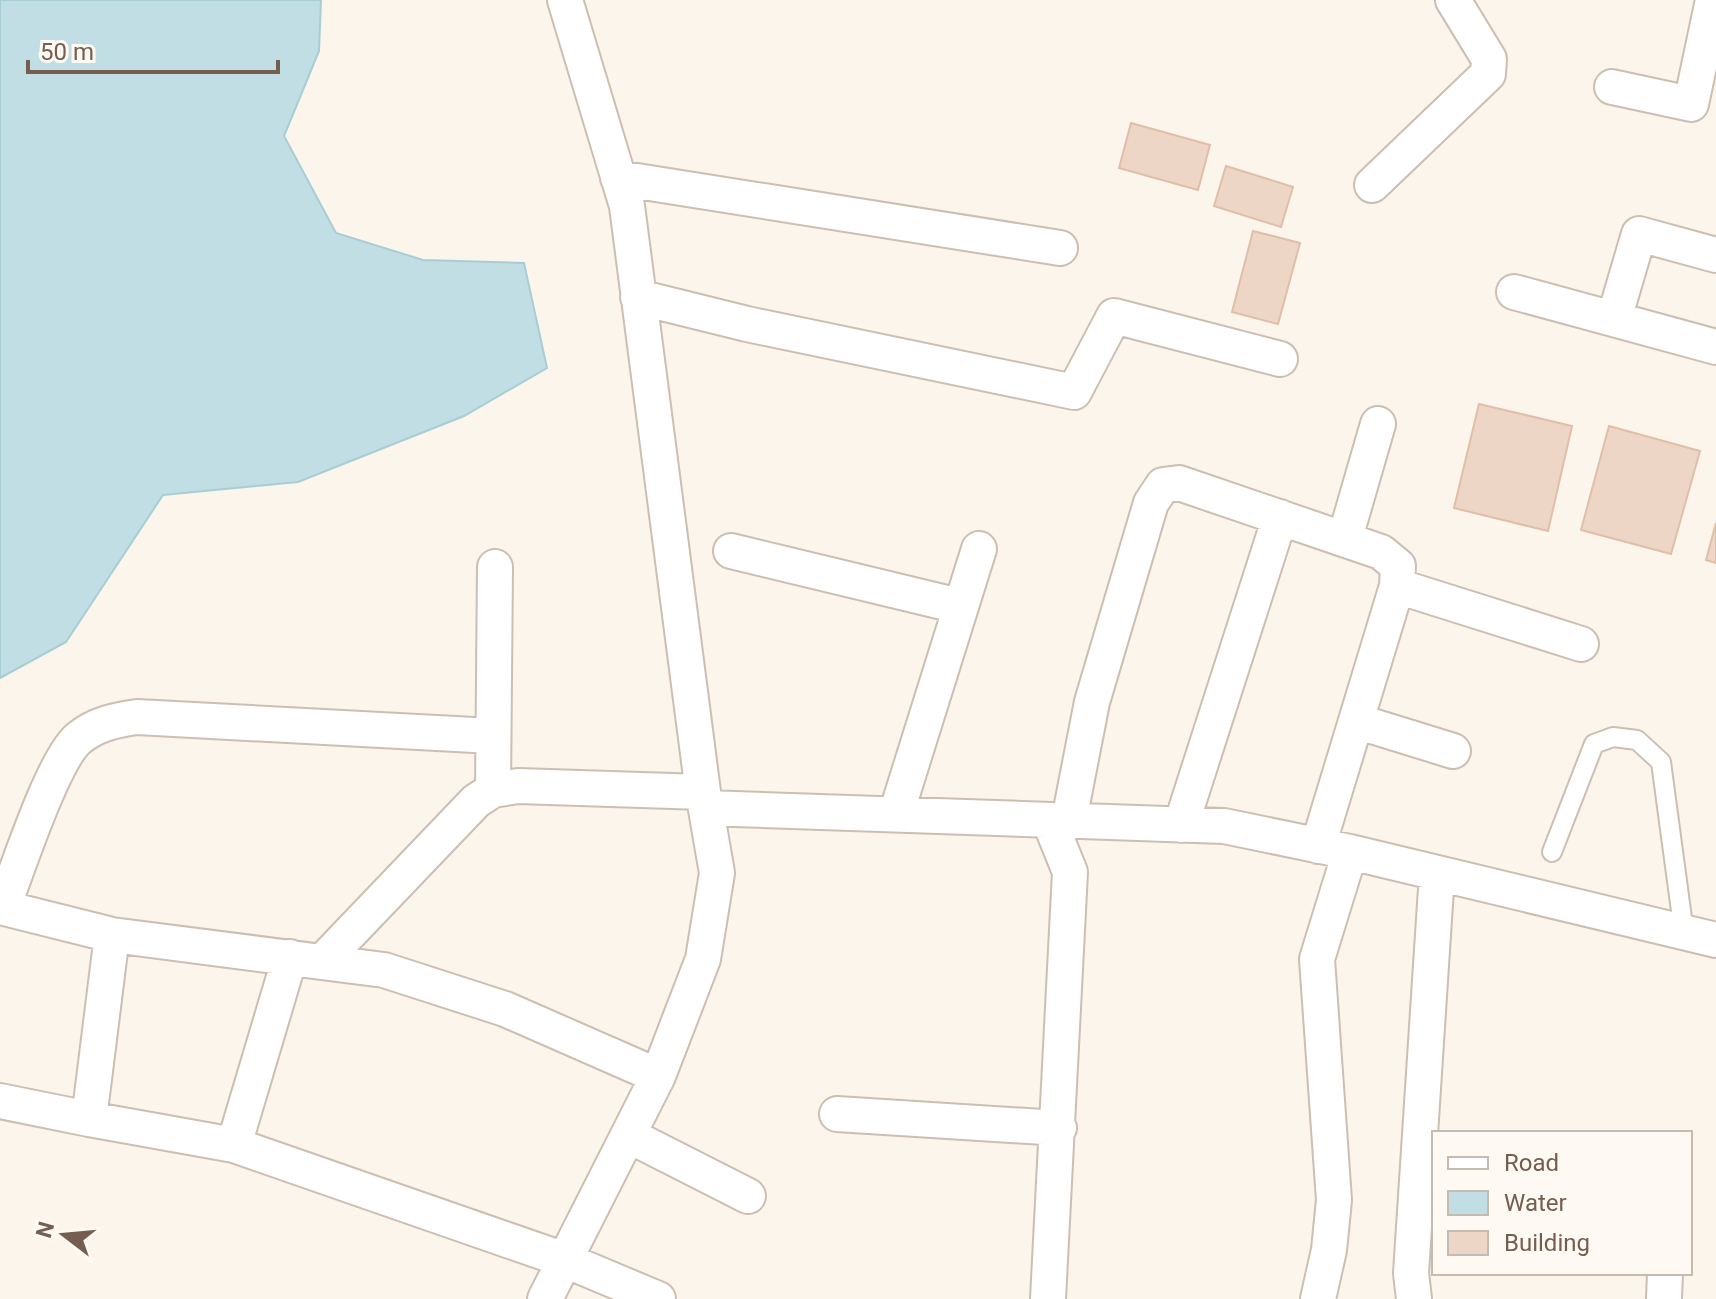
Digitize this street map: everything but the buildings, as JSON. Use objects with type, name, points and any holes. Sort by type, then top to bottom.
[{"type":"street","points":[[545,1299],[658,1076],[703,959],[717,873],[704,800],[627,206],[565,0]]},
{"type":"street","points":[[1372,185],[1488,74],[1489,59],[1453,0]]},
{"type":"street","points":[[1612,87],[1691,104],[1713,0]]},
{"type":"street","points":[[618,178],[1060,248]]},
{"type":"street","points":[[1614,319],[1639,234],[1716,255]]},
{"type":"street","points":[[1514,292],[1716,347]]},
{"type":"street","points":[[638,297],[747,324],[1074,392],[1114,316],[1280,359]]},
{"type":"street","points":[[1345,538],[1378,424]]},
{"type":"street","points":[[1048,1299],[1070,872],[1059,820],[1151,503],[1163,485],[1179,483],[1345,538],[1381,552],[1398,566],[1397,586],[1356,721],[1317,959],[1334,1200],[1329,1250],[1318,1299]]},
{"type":"street","points":[[1181,825],[1280,517]]},
{"type":"street","points":[[896,814],[979,549]]},
{"type":"street","points":[[731,551],[959,606]]},
{"type":"street","points":[[493,790],[495,567]]},
{"type":"street","points":[[1397,586],[1581,644]]},
{"type":"street","points":[[493,736],[137,717],[96,726],[77,739],[60,762],[1,907],[112,935],[384,970],[505,1009],[658,1076]]},
{"type":"street","points":[[1356,721],[1453,751]]},
{"type":"street","points":[[234,1145],[306,959],[476,801],[493,790],[518,786],[896,814],[1224,826],[1700,936]]},
{"type":"street","points":[[1414,1299],[1411,1273],[1437,873]]},
{"type":"street","points":[[89,1119],[112,935]]},
{"type":"street","points":[[0,1101],[234,1145],[565,1260],[658,1299]]},
{"type":"street","points":[[837,1114],[1059,1128]]},
{"type":"street","points":[[628,1135],[748,1196]]},
{"type":"street","points":[[1664,1299],[1665,1275]]},
{"type":"lane","points":[[1552,852],[1594,744],[1613,737],[1637,740],[1661,762],[1700,936]]},
{"type":"water","points":[[0,0],[321,0],[319,51],[284,136],[336,233],[423,260],[524,263],[547,368],[464,416],[298,482],[163,495],[66,642],[0,678]]}]
